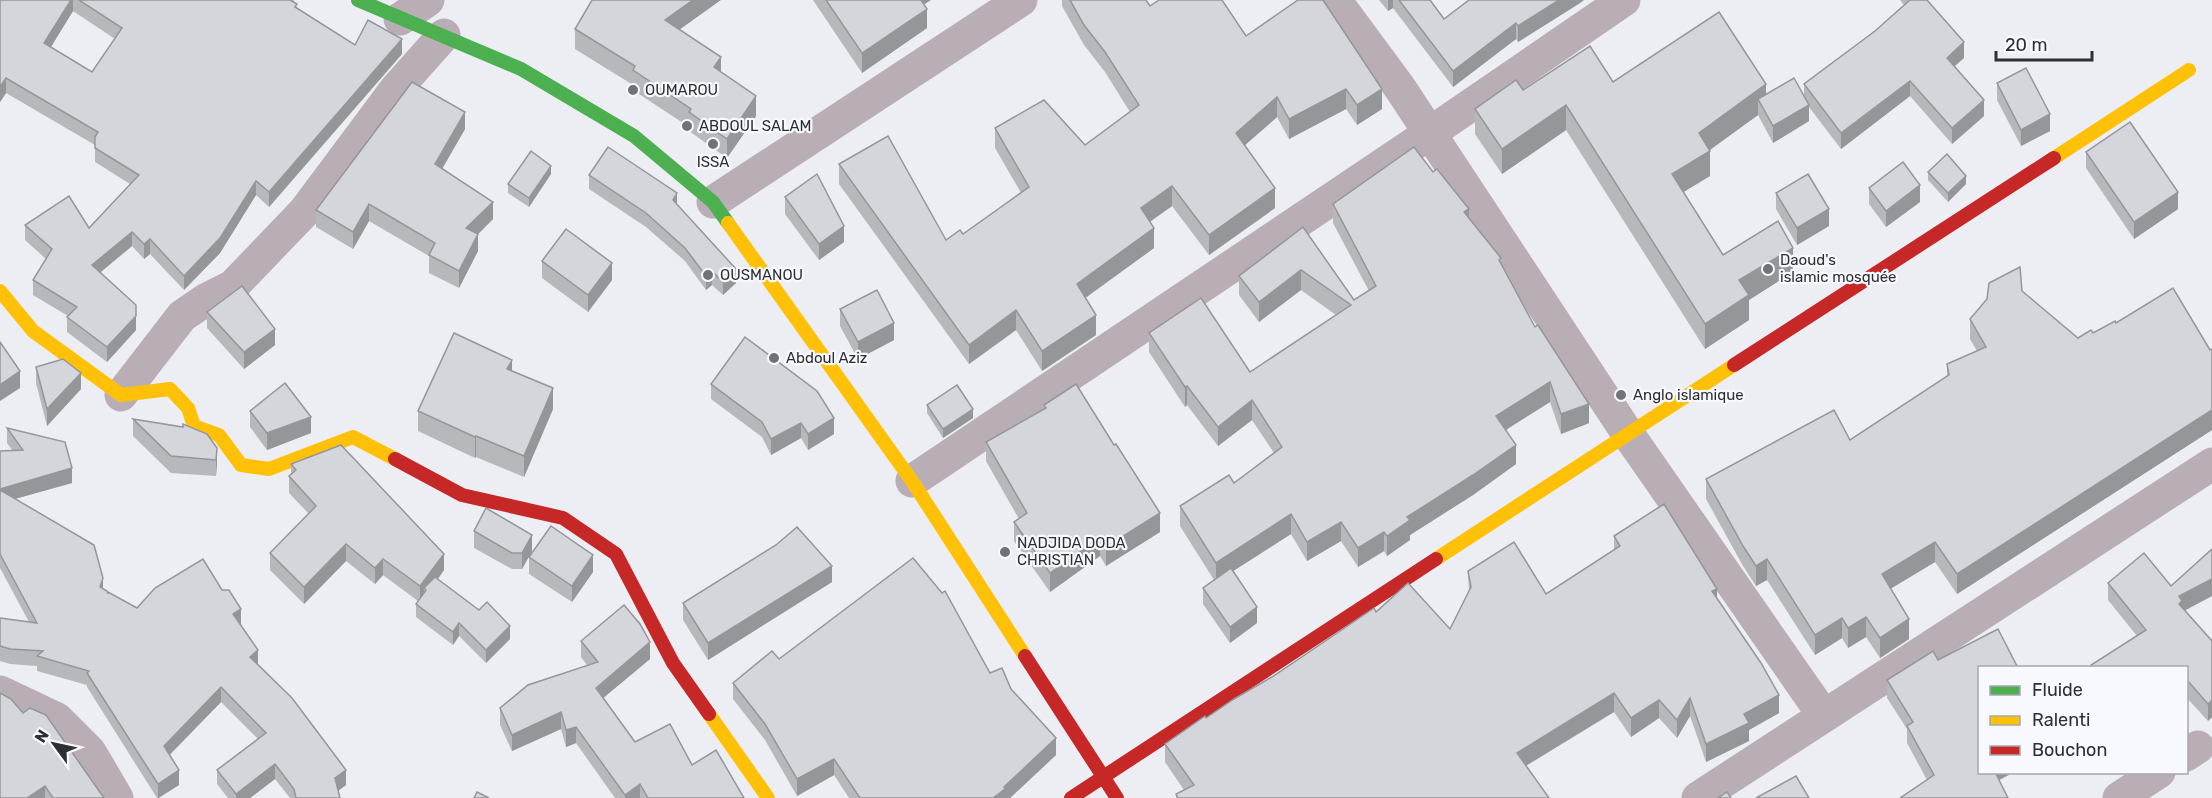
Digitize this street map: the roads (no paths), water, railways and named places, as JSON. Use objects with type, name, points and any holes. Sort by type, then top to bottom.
[{"type":"street","points":[[358,0],[520,69],[634,136],[713,202],[912,482],[1117,798]]},
{"type":"street","points":[[400,18],[428,0]]},
{"type":"street","points":[[713,202],[1021,0]]},
{"type":"street","points":[[1335,0],[1431,133],[1628,434],[1824,716]]},
{"type":"street","points":[[912,482],[1431,133],[1624,0]]},
{"type":"street","points":[[121,395],[182,316],[207,299],[233,286],[304,212],[395,90],[444,35]]},
{"type":"street","points":[[1071,798],[2189,70]]},
{"type":"street","points":[[0,291],[33,331],[121,395],[170,389],[188,408],[194,426],[219,435],[241,465],[269,469],[353,437],[462,495],[562,518],[616,554],[673,663],[768,798]]},
{"type":"street","points":[[1698,798],[2212,464]]},
{"type":"street","points":[[0,692],[57,720],[90,752],[117,798]]},
{"type":"street","points":[[2119,798],[2156,774]]},
{"type":"place","name":"OUMAROU","points":[[633,90]]},
{"type":"place","name":"ABDOUL SALAM","points":[[687,126]]},
{"type":"place","name":"ISSA","points":[[713,144]]},
{"type":"place","name":"Daoud's islamic mosquée","points":[[1768,269]]},
{"type":"place","name":"OUSMANOU","points":[[708,275]]},
{"type":"place","name":"Abdoul Aziz","points":[[774,358]]},
{"type":"place","name":"Anglo islamique","points":[[1621,395]]},
{"type":"place","name":"NADJIDA DODA CHRISTIAN","points":[[1005,552]]}]
